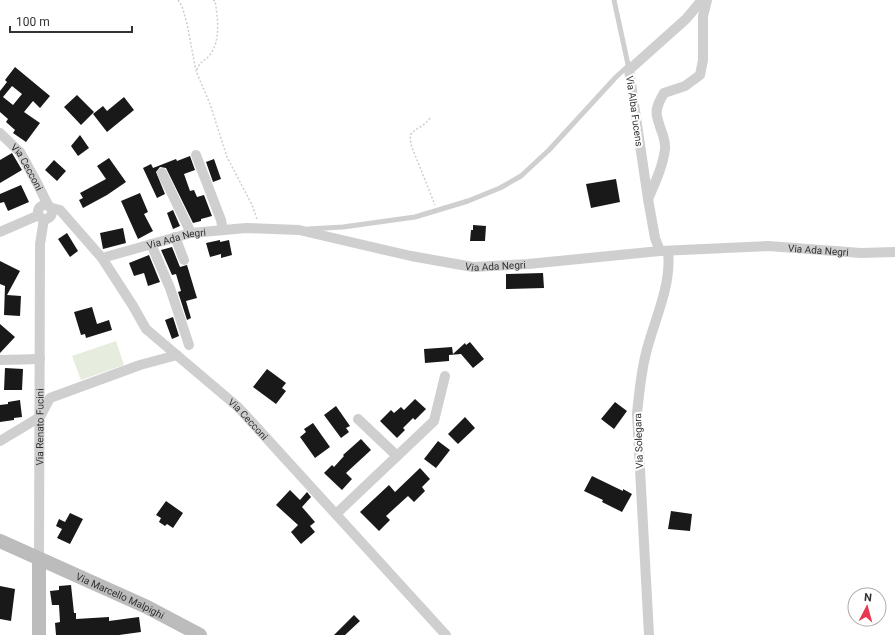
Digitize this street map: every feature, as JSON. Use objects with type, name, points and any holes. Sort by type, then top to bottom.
[{"type":"main road","name":"Via Marcello Malpighi","points":[[0,541],[39,560],[147,607],[200,635]]},
{"type":"main road","name":"Via Renato Fucini","points":[[39,560],[39,635]]},
{"type":"street","name":"Via Alba Fucens","points":[[664,251],[655,238],[628,68],[686,19],[702,0]]},
{"type":"street","points":[[648,199],[660,169],[665,148],[663,132],[656,116],[658,104],[664,93],[685,86],[700,75],[703,60],[703,16],[707,0]]},
{"type":"street","name":"Via Cecconi","points":[[0,133],[20,152],[50,206],[60,210],[102,258],[146,329],[238,407],[446,635]]},
{"type":"street","points":[[196,155],[222,220],[223,230]]},
{"type":"street","points":[[162,173],[191,233]]},
{"type":"street","points":[[0,232],[42,217],[51,217],[52,212],[50,206]]},
{"type":"street","name":"Via Renato Fucini","points":[[39,560],[40,244],[42,217]]},
{"type":"street","name":"Via Ada Negri","points":[[102,258],[191,233],[246,228],[299,230],[411,256],[473,267],[528,264],[664,251],[768,246],[861,253],[895,252]]},
{"type":"street","points":[[175,237],[184,260]]},
{"type":"street","points":[[151,244],[170,288],[189,346]]},
{"type":"street","name":"Via Solegara","points":[[649,635],[637,414],[639,383],[644,360],[662,302],[669,264],[664,251]]},
{"type":"street","points":[[0,441],[40,418],[50,398],[140,365],[177,355]]},
{"type":"street","points":[[0,360],[40,359]]},
{"type":"street","points":[[336,514],[434,421],[445,376]]},
{"type":"street","points":[[358,419],[397,456]]},
{"type":"lane","points":[[299,230],[343,227],[415,217],[468,201],[500,188],[521,176],[549,150],[616,77],[628,68],[614,0]]},
{"type":"path","points":[[178,0],[182,6],[187,24],[196,71],[210,104],[228,157],[252,205],[260,228]]},
{"type":"path","points":[[196,71],[199,64],[209,56],[215,46],[218,16],[215,1],[213,0]]},
{"type":"path","points":[[430,118],[426,124],[415,129],[410,135],[411,145],[437,211]]},
{"type":"shaded area","points":[[116,341],[124,365],[81,380],[72,356]]},
{"type":"building","points":[[15,67],[50,96],[40,108],[33,101],[24,112],[40,123],[26,142],[13,133],[15,130],[6,122],[8,119],[0,112],[0,91],[7,82],[5,80]],"holes":[[[12,86],[22,94],[13,105],[3,97]]]},
{"type":"building","points":[[77,95],[94,112],[81,125],[64,107]]},
{"type":"building","points":[[124,97],[134,110],[107,132],[93,114],[103,106],[107,111]]},
{"type":"building","points":[[80,135],[89,148],[78,156],[71,146]]},
{"type":"building","points":[[12,153],[22,170],[0,183],[0,160]]},
{"type":"building","points":[[190,156],[195,170],[184,174],[190,191],[194,190],[197,197],[204,195],[212,216],[193,223],[166,168],[160,167],[156,172],[165,194],[157,198],[143,168],[151,164],[153,168],[176,159],[177,161]]},
{"type":"building","points":[[109,158],[126,182],[107,195],[83,208],[79,200],[83,198],[80,193],[106,179],[97,166]]},
{"type":"building","points":[[214,159],[221,179],[213,182],[206,162]]},
{"type":"building","points":[[54,160],[66,171],[57,181],[45,170]]},
{"type":"building","points":[[616,179],[620,202],[591,208],[586,184]]},
{"type":"building","points":[[21,185],[29,202],[8,211],[4,202],[0,203],[0,194]]},
{"type":"building","points":[[140,193],[148,212],[144,214],[153,231],[138,239],[121,201]]},
{"type":"building","points":[[173,210],[180,226],[173,229],[167,213]]},
{"type":"building","points":[[473,225],[486,226],[485,241],[470,241]]},
{"type":"building","points":[[123,228],[126,243],[103,249],[100,233]]},
{"type":"building","points":[[67,233],[78,251],[70,257],[58,239]]},
{"type":"building","points":[[220,240],[220,242],[229,240],[232,255],[221,258],[221,254],[210,257],[206,243]]},
{"type":"building","points":[[172,247],[180,267],[187,265],[197,298],[186,301],[191,318],[187,320],[178,292],[181,291],[176,274],[172,275],[161,250]]},
{"type":"building","points":[[149,255],[160,282],[148,286],[144,273],[134,276],[129,263]]},
{"type":"building","points":[[0,261],[20,271],[7,295],[21,296],[20,316],[4,315],[5,286],[0,284]]},
{"type":"building","points":[[543,273],[544,288],[506,289],[506,274]]},
{"type":"building","points":[[92,307],[97,324],[109,320],[112,330],[86,338],[85,334],[81,335],[74,312]]},
{"type":"building","points":[[173,317],[179,336],[172,339],[165,320]]},
{"type":"building","points":[[0,324],[15,337],[0,353]]},
{"type":"building","points":[[470,342],[484,359],[473,368],[461,354],[449,355],[449,361],[425,363],[424,349],[452,347],[453,354],[465,343],[466,345]]},
{"type":"building","points":[[5,368],[23,369],[22,390],[4,390]]},
{"type":"building","points":[[267,369],[286,383],[282,388],[286,391],[276,404],[253,387]]},
{"type":"building","points":[[415,399],[426,409],[415,420],[413,418],[403,428],[405,430],[397,438],[380,421],[391,410],[394,413],[401,407],[404,410]]},
{"type":"building","points":[[20,400],[22,417],[0,422],[0,405]]},
{"type":"building","points":[[615,402],[627,411],[614,429],[601,419]]},
{"type":"building","points":[[336,406],[350,426],[346,428],[349,432],[341,438],[324,415]]},
{"type":"building","points":[[465,417],[475,428],[458,444],[448,434]]},
{"type":"building","points":[[313,423],[330,447],[315,458],[300,437],[306,432],[304,429]]},
{"type":"building","points":[[361,439],[371,450],[346,473],[352,479],[342,490],[324,473],[332,465],[334,467],[344,456],[343,455]]},
{"type":"building","points":[[438,441],[450,450],[436,468],[424,459]]},
{"type":"building","points":[[420,468],[430,479],[422,487],[425,491],[414,502],[408,496],[386,516],[390,520],[379,531],[360,512],[389,485],[395,492]]},
{"type":"building","points":[[592,476],[632,494],[622,512],[602,502],[603,500],[584,491]]},
{"type":"building","points":[[290,490],[300,500],[307,492],[311,497],[302,507],[315,522],[310,526],[315,532],[301,544],[291,532],[298,525],[276,505]]},
{"type":"building","points":[[166,501],[183,513],[173,528],[167,524],[165,526],[159,522],[161,518],[156,515]]},
{"type":"building","points":[[671,511],[692,514],[690,531],[668,529]]},
{"type":"building","points":[[70,513],[83,519],[70,544],[57,538],[62,529],[56,526],[59,519],[65,522]]},
{"type":"building","points":[[71,585],[76,619],[109,617],[109,621],[139,617],[141,632],[119,635],[56,635],[55,623],[60,622],[59,605],[52,605],[50,591],[59,590],[59,586]]},
{"type":"building","points":[[0,586],[15,589],[11,621],[0,619]]},
{"type":"building","points":[[354,615],[360,621],[345,635],[334,635]]}]
